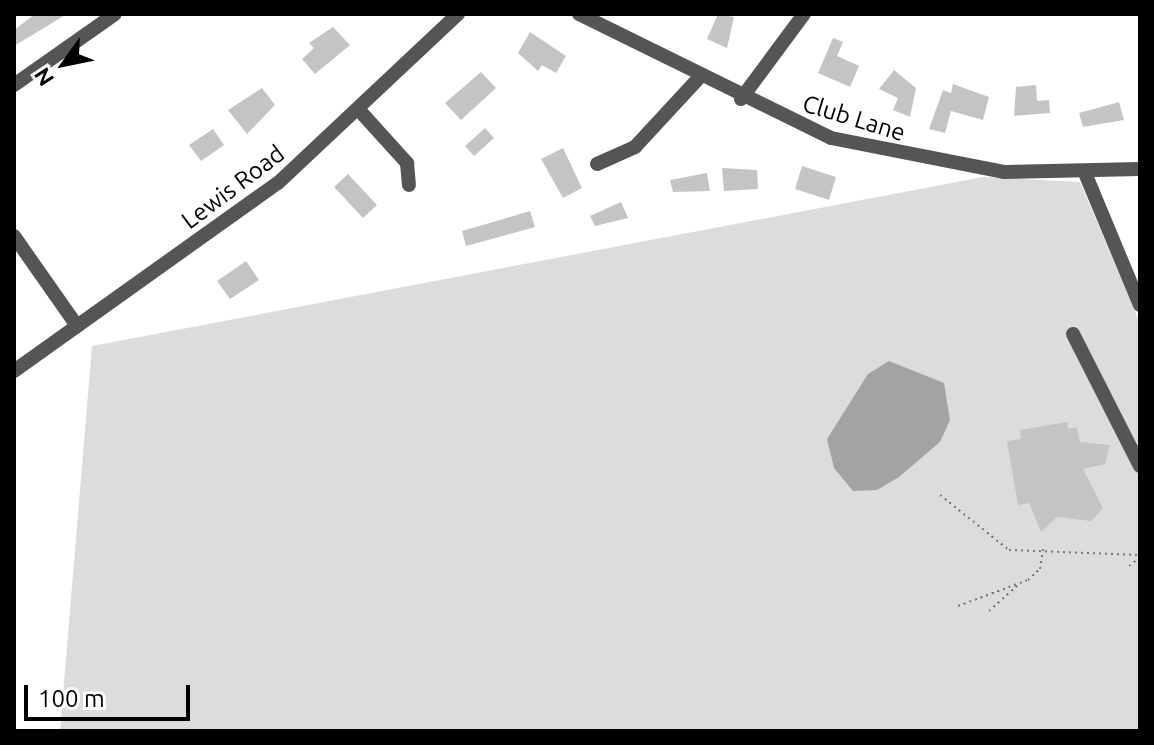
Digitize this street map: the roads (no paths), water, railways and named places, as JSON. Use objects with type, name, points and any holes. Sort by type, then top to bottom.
[{"type":"street","points":[[14,85],[115,14]]},
{"type":"street","name":"Lewis Road","points":[[14,371],[249,206],[359,110],[458,14]]},
{"type":"street","name":"Club Lane","points":[[579,14],[741,99],[831,138],[901,156],[1004,172],[1085,173],[1140,169]]},
{"type":"street","points":[[741,99],[804,14]]},
{"type":"street","points":[[597,164],[635,147],[699,78]]},
{"type":"street","points":[[359,110],[407,163],[409,185]]},
{"type":"street","points":[[1085,173],[1140,305]]},
{"type":"street","points":[[14,236],[77,326]]},
{"type":"street","points":[[1073,334],[1140,466]]}]
